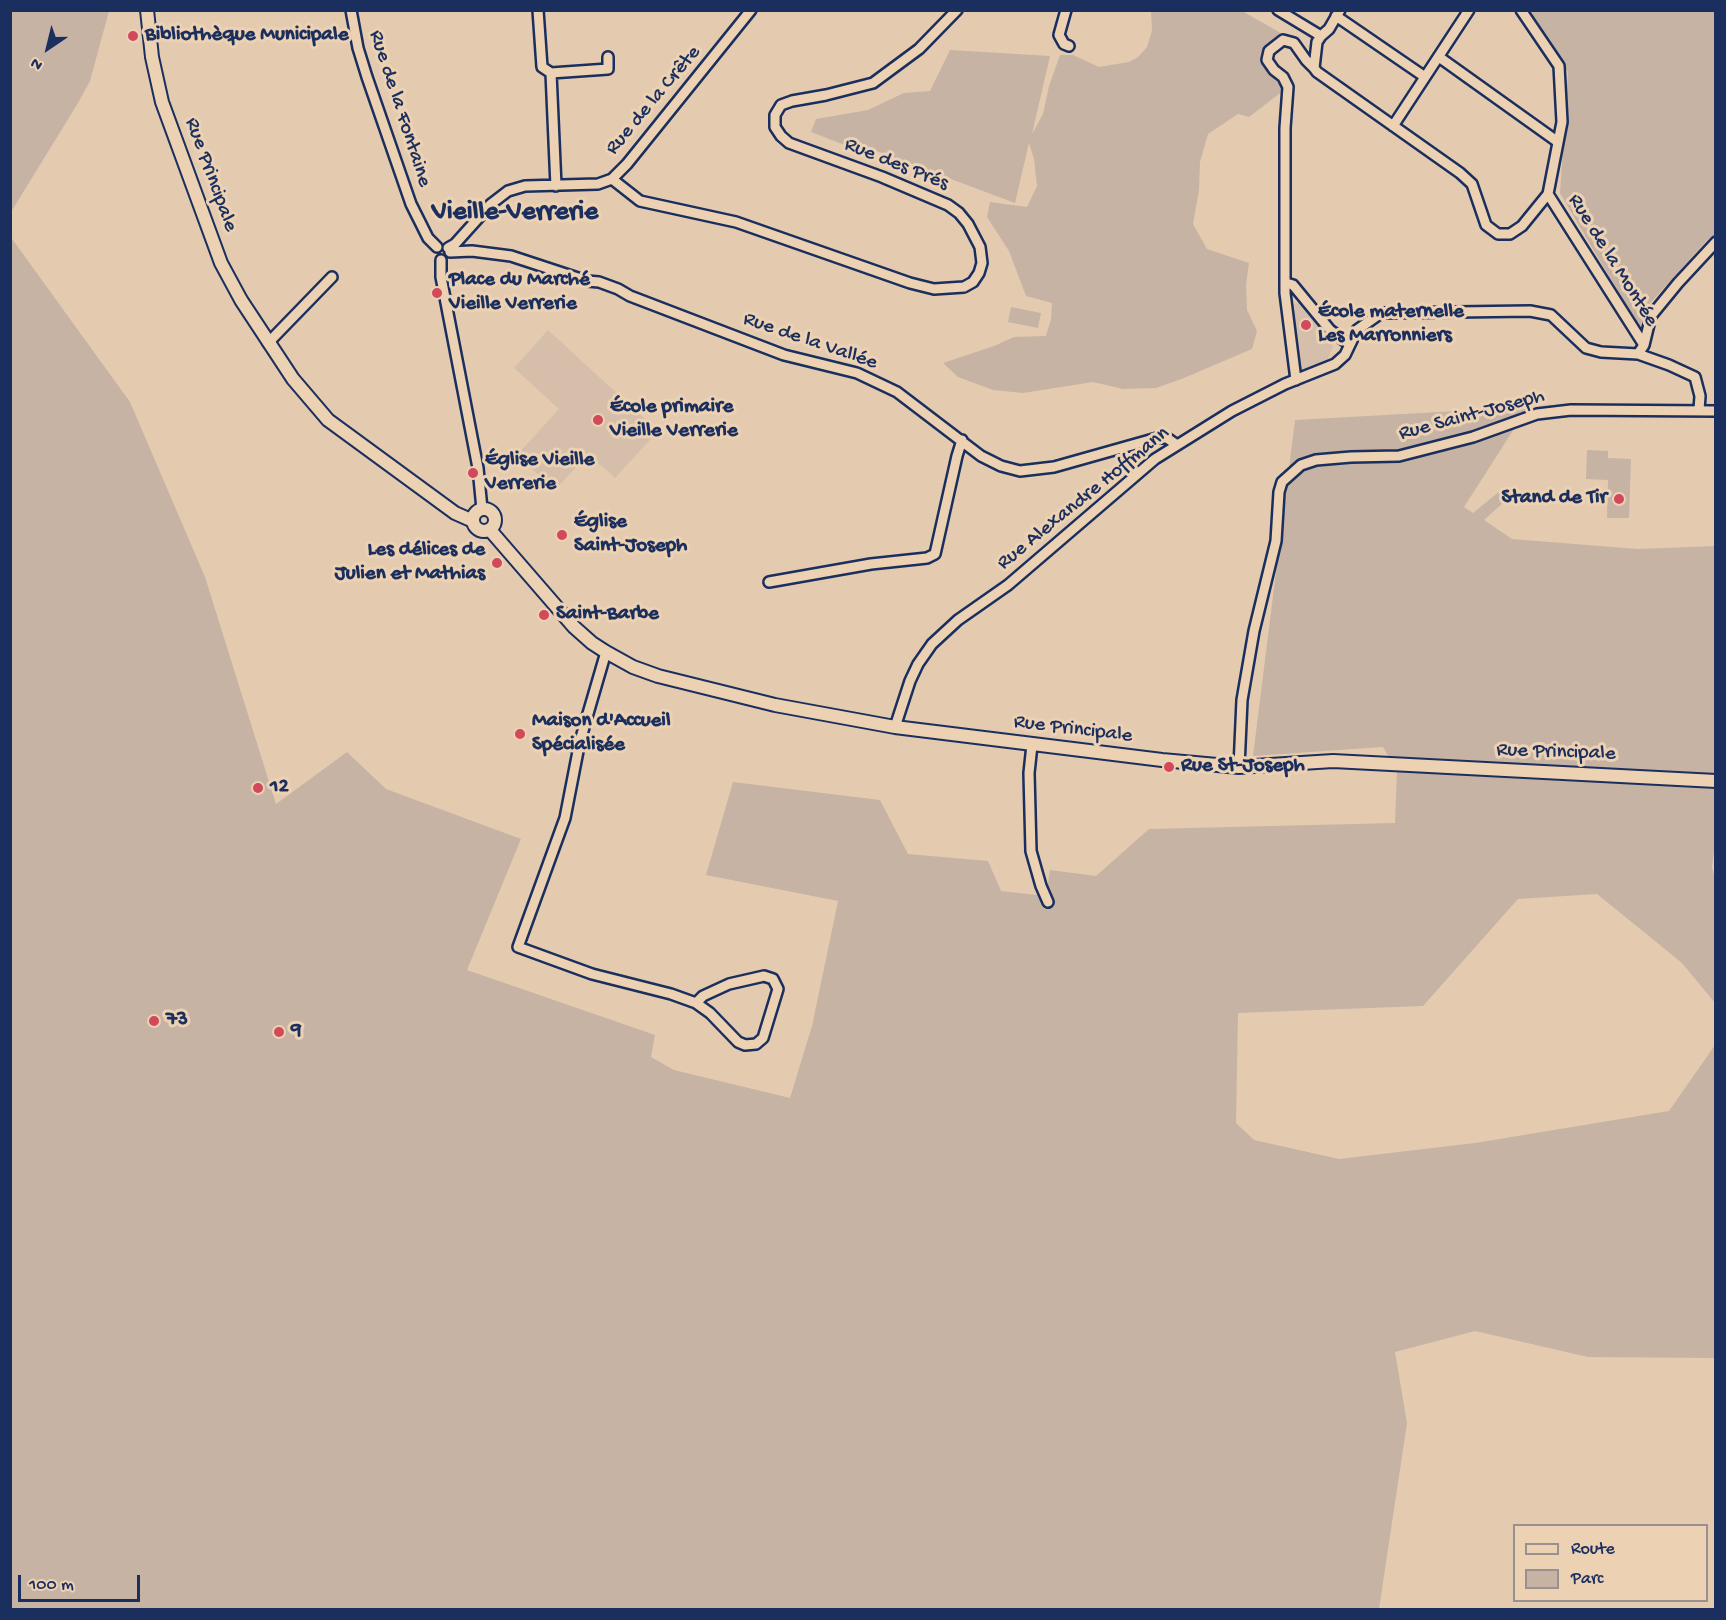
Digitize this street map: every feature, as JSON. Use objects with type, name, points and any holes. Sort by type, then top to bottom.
[{"type":"street","name":"Rue Principale","points":[[147,10],[152,57],[162,102],[221,263],[268,343],[293,379],[328,420],[455,513],[473,520]]},
{"type":"street","name":"Rue de la Fontaine","points":[[351,10],[358,48],[411,204],[428,238],[445,249]]},
{"type":"street","points":[[538,10],[542,67],[550,73],[608,69],[608,57]]},
{"type":"street","name":"Rue de la Crête","points":[[445,249],[455,244],[484,211],[508,191],[525,186],[598,184],[612,178],[627,164],[751,10]]},
{"type":"street","name":"Rue des Prés","points":[[612,178],[640,201],[736,222],[910,283],[934,289],[964,287],[973,282],[982,263],[980,247],[968,224],[959,213],[948,205],[882,177],[789,143],[775,127],[775,115],[781,105],[873,83],[919,49],[957,10]]},
{"type":"street","points":[[1066,10],[1059,35],[1064,44],[1069,46]]},
{"type":"street","points":[[1278,10],[1321,36]]},
{"type":"street","points":[[1393,126],[1469,10]]},
{"type":"street","points":[[1521,10],[1559,66],[1562,122],[1548,194]]},
{"type":"street","points":[[1316,70],[1316,48],[1321,36],[1329,29],[1338,13],[1425,77]]},
{"type":"street","points":[[1296,380],[1285,293],[1285,128],[1288,87],[1283,77],[1267,60],[1269,51],[1283,40],[1316,48]]},
{"type":"street","name":"Rue de la Montée","points":[[1294,43],[1316,70],[1472,184],[1486,225],[1498,234],[1510,234],[1522,226],[1548,194],[1641,350],[1695,377],[1700,396],[1699,410]]},
{"type":"street","points":[[1439,57],[1558,142]]},
{"type":"street","points":[[550,73],[556,186]]},
{"type":"street","points":[[1641,350],[1651,316],[1716,242]]},
{"type":"street","name":"Rue de la Fontaine","points":[[445,249],[435,253],[441,260],[441,277],[478,468],[482,509]]},
{"type":"street","name":"Rue de la Vallée","points":[[445,249],[511,256],[587,281],[599,282],[784,355],[857,373],[897,392],[981,456],[1001,466],[1020,471],[1054,467],[1157,438],[1167,438],[1177,445]]},
{"type":"street","points":[[268,343],[332,277]]},
{"type":"street","points":[[1286,283],[1293,285],[1330,330],[1349,344]]},
{"type":"street","name":"Rue Alexandre Hoffmann","points":[[895,727],[918,664],[932,644],[958,620],[1008,585],[1155,459],[1233,411],[1341,360],[1357,330],[1381,314],[1530,311],[1551,315],[1586,348],[1601,352],[1641,350]]},
{"type":"street","name":"Rue Saint-Joseph","points":[[1239,767],[1242,700],[1254,631],[1276,541],[1279,492],[1282,482],[1290,473],[1301,465],[1316,460],[1399,456],[1417,452],[1473,437],[1537,414],[1571,410],[1716,411]]},
{"type":"street","points":[[769,582],[871,564],[927,558],[935,554],[962,440]]},
{"type":"street","points":[[482,509],[491,512],[494,516],[494,525],[490,530],[479,530],[474,526],[475,513],[482,509]]},
{"type":"street","name":"Rue Principale","points":[[490,530],[574,627],[606,652],[633,667],[698,687],[775,705],[895,727],[1032,745],[1239,767],[1333,761],[1716,781]]},
{"type":"street","points":[[606,652],[580,741],[565,818],[518,947],[592,974],[671,994],[696,1003],[710,1013],[738,1042],[745,1045],[756,1044],[763,1038],[778,989],[773,979],[764,976],[729,984],[703,996],[696,1003]]},
{"type":"street","points":[[1032,745],[1029,773],[1031,851],[1048,902]]},
{"type":"shaded area","name":"École maternelle Les Marronniers","points":[[1299,302],[1334,344],[1327,361],[1299,374],[1291,306]]},
{"type":"shaded area","name":"École primaire Vieille Verrerie","points":[[548,330],[658,431],[615,478],[588,454],[555,490],[517,455],[559,409],[514,368]]},
{"type":"green space","points":[[11,10],[109,11],[90,81],[11,212]]},
{"type":"green space","points":[[1151,11],[1242,11],[1288,37],[1267,53],[1267,70],[1284,90],[1249,117],[1238,114],[1208,134],[1200,162],[1199,190],[1193,224],[1207,249],[1249,263],[1246,285],[1247,310],[1257,331],[1252,349],[1156,388],[1123,389],[1093,382],[1023,393],[993,390],[958,377],[943,363],[1014,337],[1046,336],[1051,319],[1052,303],[1026,296],[1009,251],[987,217],[990,202],[1027,207],[1037,186],[1034,159],[1029,143],[1015,203],[863,146],[860,151],[811,132],[816,119],[868,110],[904,93],[930,91],[950,50],[1050,56],[1032,134],[1043,114],[1049,86],[1060,55],[1073,55],[1099,67],[1129,62],[1138,57],[1147,47],[1152,31]]},
{"type":"green space","points":[[1527,11],[1715,11],[1715,234],[1645,309],[1640,329],[1560,193],[1568,72]]},
{"type":"green space","points":[[10,236],[130,402],[205,577],[276,804],[347,752],[386,789],[521,839],[467,970],[655,1035],[651,1057],[674,1070],[790,1098],[812,1026],[838,901],[706,875],[733,782],[880,800],[908,854],[988,861],[1001,891],[1046,896],[1050,870],[1096,876],[1149,829],[1395,823],[1397,771],[1383,747],[1253,756],[1295,420],[1528,407],[1464,507],[1473,513],[1506,486],[1513,494],[1484,520],[1512,539],[1638,549],[1715,546],[1716,834],[1712,867],[1716,885],[1715,1003],[1682,963],[1597,894],[1518,899],[1423,1006],[1238,1013],[1236,1123],[1254,1140],[1339,1159],[1475,1143],[1669,1111],[1715,1045],[1715,1358],[1588,1357],[1475,1331],[1395,1352],[1407,1423],[1379,1609],[11,1609]]},
{"type":"green space","points":[[1011,307],[1041,313],[1038,328],[1008,322]]},
{"type":"green space","name":"Stand de Tir","points":[[1587,450],[1608,451],[1608,458],[1631,459],[1629,518],[1607,518],[1608,480],[1586,479]]},
{"type":"place","name":"Bibliothèque Municipale","points":[[133,36]]},
{"type":"place","name":"Place du Marché Vieille Verrerie","points":[[437,293]]},
{"type":"place","name":"École maternelle Les Marronniers","points":[[1306,325]]},
{"type":"place","name":"École primaire Vieille Verrerie","points":[[598,420]]},
{"type":"place","name":"Église Vieille Verrerie","points":[[473,473]]},
{"type":"place","name":"Stand de Tir","points":[[1619,499]]},
{"type":"place","name":"Église Saint-Joseph","points":[[562,535]]},
{"type":"place","name":"Les délices de Julien et Mathias","points":[[497,563]]},
{"type":"place","name":"Saint-Barbe","points":[[544,615]]},
{"type":"place","name":"Maison d'Accueil Spécialisée","points":[[520,734]]},
{"type":"place","name":"Rue St-Joseph","points":[[1169,767]]},
{"type":"place","name":"12","points":[[258,788]]},
{"type":"place","name":"73","points":[[154,1021]]},
{"type":"place","name":"9","points":[[279,1032]]},
{"type":"district","name":"Vieille-Verrerie","points":[[515,214]]}]
